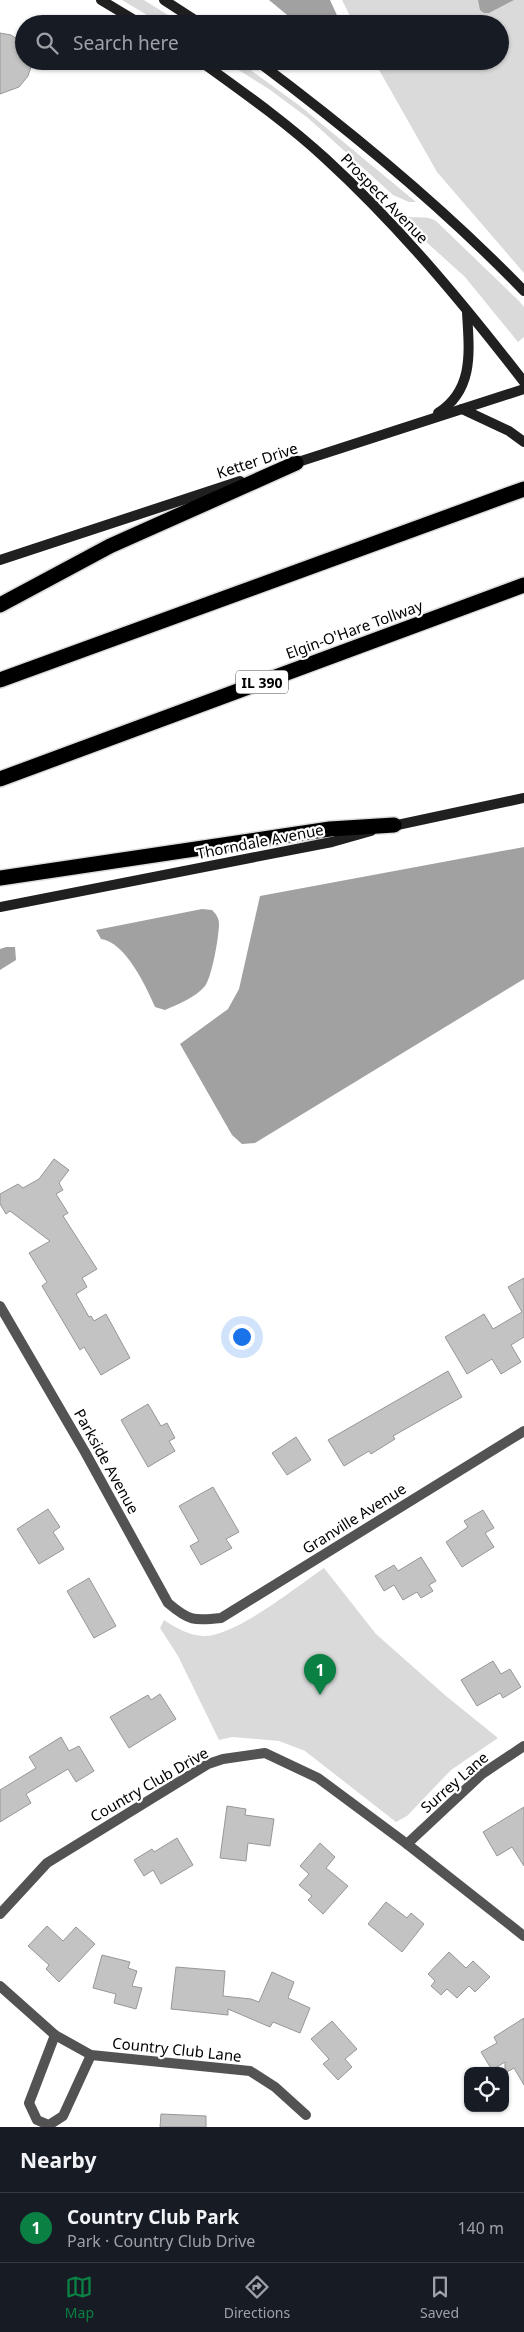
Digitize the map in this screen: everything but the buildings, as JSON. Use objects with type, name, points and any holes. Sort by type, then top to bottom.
[{"type":"highway","points":[[0,605],[110,546],[296,463]]},
{"type":"highway","points":[[0,680],[524,489]]},
{"type":"highway","name":"Elgin-O'Hare Tollway","points":[[0,779],[524,585]]},
{"type":"highway","points":[[0,878],[330,829],[394,825]]},
{"type":"main road","points":[[100,0],[125,15]]},
{"type":"main road","points":[[164,0],[187,15]]},
{"type":"main road","name":"Prospect Avenue","points":[[212,70],[264,108],[324,157],[425,260],[524,382]]},
{"type":"main road","name":"Prospect Avenue","points":[[269,70],[334,119],[394,169],[467,234],[524,292]]},
{"type":"main road","points":[[426,421],[453,400],[468,368],[467,312]]},
{"type":"main road","name":"Ketter Drive","points":[[0,560],[524,389]]},
{"type":"main road","points":[[462,409],[509,431],[524,442]]},
{"type":"main road","name":"Thorndale Avenue","points":[[0,906],[332,842],[394,825],[524,798]]},
{"type":"street","name":"Parkside Avenue","points":[[0,1306],[85,1452],[168,1603],[181,1614],[196,1620]]},
{"type":"street","name":"Granville Avenue","points":[[196,1620],[221,1618],[524,1431]]},
{"type":"street","name":"Surrey Lane","points":[[407,1844],[482,1774],[524,1746]]},
{"type":"street","name":"Country Club Drive","points":[[0,1914],[47,1863],[208,1764],[223,1759],[265,1752],[318,1778],[407,1844],[524,1936]]},
{"type":"street","name":"Country Club Lane","points":[[0,1986],[55,2035],[91,2055],[250,2071],[275,2087],[306,2115]]},
{"type":"street","name":"Country Club Lane","points":[[55,2035],[30,2103],[37,2120],[49,2125],[63,2116],[91,2055]]},
{"type":"shaded area","points":[[122,0],[144,0],[168,15],[147,15]]},
{"type":"shaded area","points":[[269,0],[330,0],[337,15],[287,15]]},
{"type":"shaded area","points":[[342,0],[524,0],[524,273],[437,172],[379,70],[509,70],[509,15],[350,15]]},
{"type":"shaded area","points":[[478,0],[514,0],[489,13],[484,13],[480,10]]},
{"type":"shaded area","points":[[238,70],[250,70],[300,106],[416,202],[409,202],[393,195],[308,118],[269,89]]},
{"type":"shaded area","points":[[405,216],[429,218],[436,221],[519,301],[524,307],[524,337],[518,342],[465,277],[402,220]]},
{"type":"shaded area","points":[[524,847],[524,979],[255,1143],[242,1144],[232,1135],[180,1044],[228,1009],[239,989],[260,896]]},
{"type":"shaded area","points":[[202,909],[212,910],[219,922],[215,956],[208,981],[196,994],[181,1003],[165,1010],[155,1007],[134,966],[118,948],[110,942],[101,939],[96,930]]},
{"type":"shaded area","points":[[15,947],[16,960],[0,970],[0,949]]},
{"type":"shaded area","points":[[324,1568],[376,1634],[446,1696],[498,1738],[451,1770],[407,1816],[396,1822],[305,1751],[279,1741],[232,1737],[219,1740],[178,1656],[160,1628],[164,1620],[187,1633],[203,1636],[216,1634],[248,1620],[265,1610]]},
{"type":"place","name":"Country Club Park","points":[[320,1695]]}]
